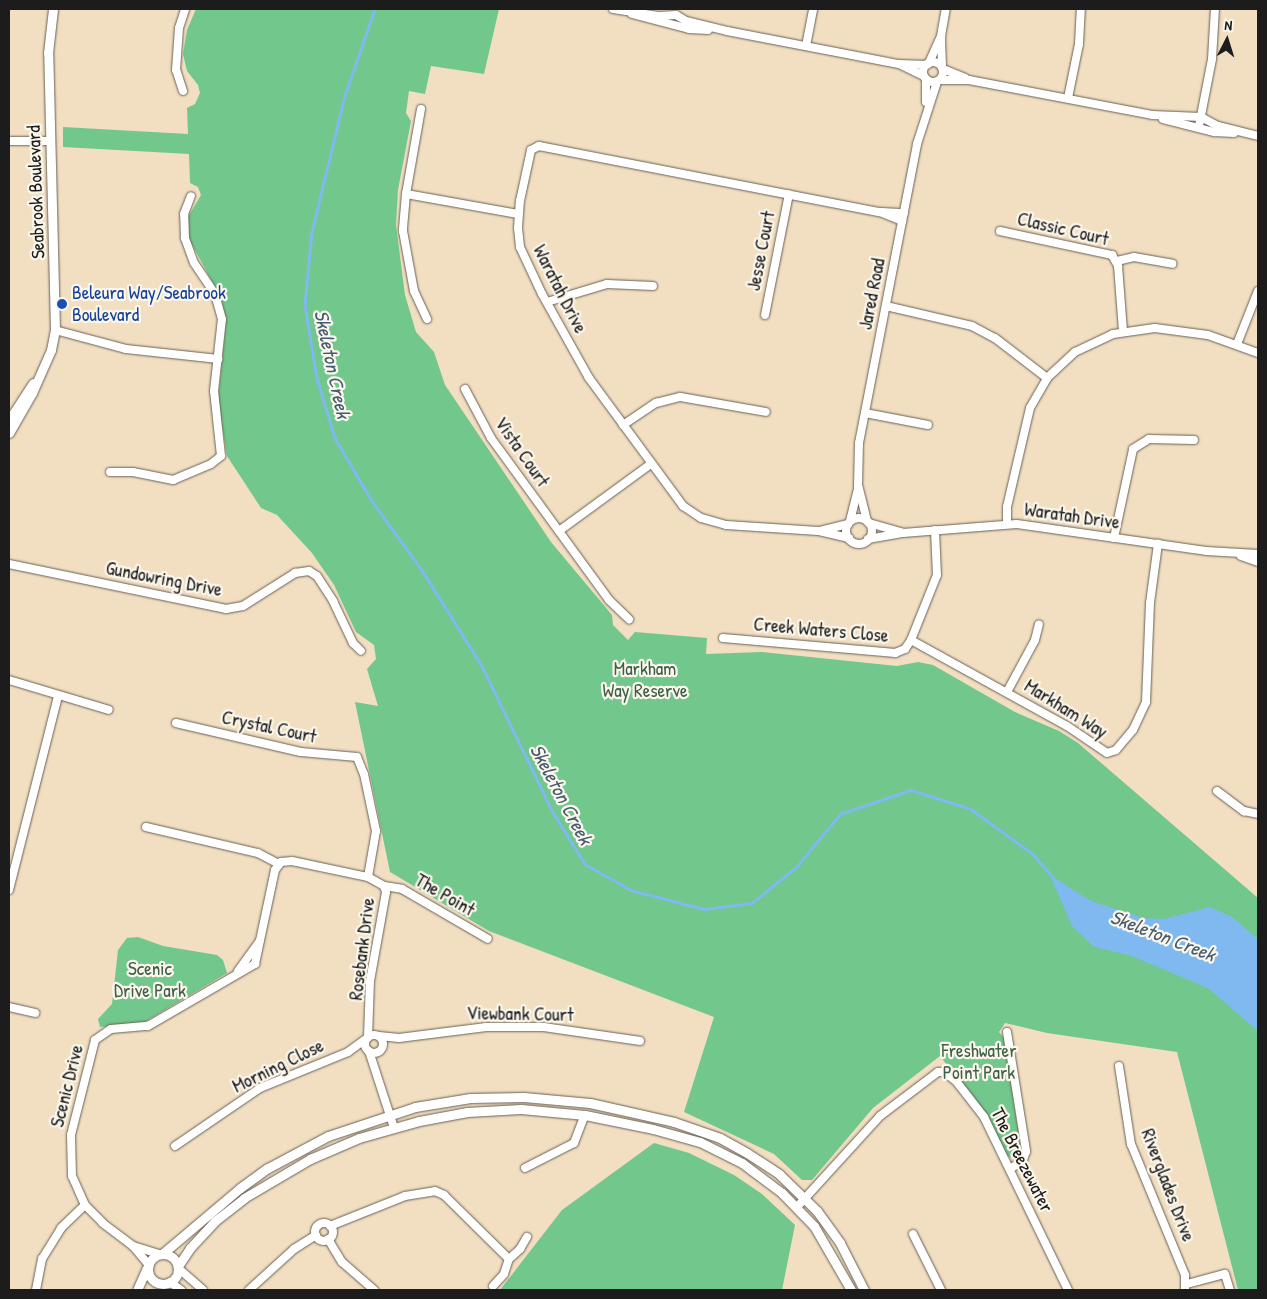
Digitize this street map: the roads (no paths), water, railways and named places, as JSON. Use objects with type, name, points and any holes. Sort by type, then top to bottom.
[{"type":"street","name":"Seabrook Boulevard","points":[[9,433],[51,350],[55,330],[48,53],[52,9]]},
{"type":"street","points":[[183,91],[176,70],[179,28],[185,9]]},
{"type":"street","points":[[613,9],[676,15],[686,21],[727,31],[899,64],[928,64],[943,68],[969,80]]},
{"type":"street","points":[[806,46],[813,9]]},
{"type":"street","points":[[941,36],[946,9]]},
{"type":"street","points":[[1068,98],[1079,44],[1081,9]]},
{"type":"street","points":[[1199,126],[1212,59],[1215,9]]},
{"type":"street","name":"Jared Road","points":[[926,109],[925,77],[928,64],[941,36]]},
{"type":"street","name":"Jared Road","points":[[849,523],[858,486],[858,451],[903,217],[926,109],[943,68],[941,36]]},
{"type":"street","points":[[899,64],[925,77],[939,81],[969,80],[1152,115],[1186,126],[1199,126],[1214,132],[1249,134]]},
{"type":"street","points":[[421,109],[406,194],[405,250],[414,291],[427,319]]},
{"type":"street","points":[[1152,115],[1201,117],[1212,124],[1258,136]]},
{"type":"street","points":[[9,142],[51,140]]},
{"type":"street","name":"Waratah Drive","points":[[849,538],[818,531],[726,525],[701,518],[683,506],[589,378],[547,302],[520,247],[518,214],[530,150],[539,146],[903,217]]},
{"type":"street","points":[[406,194],[518,214]]},
{"type":"street","name":"Jesse Court","points":[[765,315],[789,194]]},
{"type":"street","points":[[110,472],[129,471],[173,480],[211,464],[220,456],[214,401],[222,336],[220,308],[190,255],[184,232],[184,214],[191,196]]},
{"type":"street","name":"Classic Court","points":[[1000,231],[1104,251],[1117,261],[1123,331]]},
{"type":"street","name":"Classic Court","points":[[1117,261],[1134,257],[1172,264]]},
{"type":"street","points":[[547,302],[608,284],[653,286]]},
{"type":"street","points":[[1237,344],[1258,290]]},
{"type":"street","points":[[886,306],[972,326],[995,338],[1048,378]]},
{"type":"street","points":[[55,330],[126,349],[218,359]]},
{"type":"street","points":[[1008,524],[1007,507],[1022,430],[1032,404],[1048,378],[1084,346],[1123,331],[1179,330],[1237,344],[1258,353]]},
{"type":"street","name":"Seabrook Boulevard","points":[[9,420],[40,372]]},
{"type":"street","name":"Vista Court","points":[[465,389],[491,438],[609,600],[629,619]]},
{"type":"street","points":[[624,425],[656,403],[680,397],[766,412]]},
{"type":"street","points":[[865,413],[928,425]]},
{"type":"street","points":[[1114,538],[1132,450],[1149,439],[1194,440]]},
{"type":"street","points":[[559,531],[651,464]]},
{"type":"street","name":"Jared Road","points":[[858,486],[868,522]]},
{"type":"street","points":[[857,518],[868,522],[872,530],[868,539],[859,543],[849,538],[849,523],[857,518]]},
{"type":"street","name":"Waratah Drive","points":[[868,522],[903,532]]},
{"type":"street","name":"Waratah Drive","points":[[818,531],[849,523]]},
{"type":"street","name":"Waratah Drive","points":[[868,539],[903,532],[1008,524],[1237,554],[1258,554]]},
{"type":"street","points":[[911,640],[937,575],[936,530]]},
{"type":"street","name":"Markham Way","points":[[911,640],[1075,731],[1099,751],[1110,752],[1119,747],[1138,724],[1146,702],[1150,603],[1158,544]]},
{"type":"street","name":"Waratah Drive","points":[[1237,554],[1258,562]]},
{"type":"street","name":"Gundowring Drive","points":[[9,564],[226,609],[243,606],[296,574],[306,571],[317,576],[353,643],[361,651]]},
{"type":"street","points":[[1007,692],[1036,640],[1039,624]]},
{"type":"street","name":"Creek Waters Close","points":[[723,638],[895,653],[905,649],[911,640]]},
{"type":"street","points":[[9,680],[58,697],[109,710]]},
{"type":"street","points":[[9,890],[58,697]]},
{"type":"street","name":"Crystal Court","points":[[176,723],[301,752],[357,757],[364,774],[376,831],[368,877]]},
{"type":"street","points":[[1217,791],[1244,811],[1258,814]]},
{"type":"street","points":[[146,827],[258,853],[279,864],[292,860],[368,877],[384,886]]},
{"type":"street","name":"Scenic Drive","points":[[148,1265],[133,1246],[86,1205],[74,1184],[69,1152],[96,1040],[111,1029],[148,1026],[238,971],[260,940],[279,864]]},
{"type":"street","name":"The Point","points":[[384,886],[402,889],[488,939]]},
{"type":"street","name":"Rosebank Drive","points":[[368,1051],[367,1038],[371,1015],[370,981],[386,892],[384,886]]},
{"type":"street","points":[[9,1007],[35,1013]]},
{"type":"street","name":"Rosebank Drive","points":[[371,1015],[379,1036],[381,1048]]},
{"type":"street","name":"Viewbank Court","points":[[367,1038],[379,1036],[399,1038],[471,1028],[544,1027],[640,1041]]},
{"type":"street","points":[[1007,1032],[1026,1151],[1023,1160],[1010,1169]]},
{"type":"street","name":"Morning Close","points":[[174,1146],[260,1088],[348,1052],[367,1038]]},
{"type":"street","name":"Viewbank Court","points":[[381,1048],[399,1038]]},
{"type":"street","points":[[378,1072],[381,1048]]},
{"type":"street","name":"Morning Close","points":[[348,1052],[381,1048]]},
{"type":"street","points":[[368,1051],[378,1072],[394,1128]]},
{"type":"street","name":"Riverglades Drive","points":[[1120,1066],[1131,1144],[1186,1287],[1225,1274],[1230,1290]]},
{"type":"street","name":"The Breezewater","points":[[797,1207],[880,1116],[938,1072],[952,1077],[984,1117],[1068,1290]]},
{"type":"street","points":[[137,1290],[148,1265],[203,1217],[268,1168],[328,1136],[389,1113],[440,1102],[503,1097],[561,1100],[616,1109],[674,1122],[720,1138],[779,1174],[806,1198],[840,1243],[864,1290]]},
{"type":"street","points":[[164,1285],[190,1248],[215,1222],[278,1176],[332,1148],[394,1128],[444,1116],[494,1110],[585,1115],[700,1142],[763,1177],[797,1207],[829,1248],[851,1290]]},
{"type":"street","points":[[525,1168],[574,1144],[580,1134],[585,1115]]},
{"type":"street","points":[[249,1290],[294,1249],[316,1235],[319,1224],[330,1226],[405,1196],[435,1191],[444,1195],[508,1259]]},
{"type":"street","points":[[36,1290],[42,1259],[61,1228],[86,1205]]},
{"type":"street","points":[[316,1235],[322,1240],[328,1239],[332,1235],[330,1226]]},
{"type":"street","points":[[913,1234],[941,1290]]},
{"type":"street","points":[[493,1286],[504,1274],[508,1259],[520,1249],[528,1237]]},
{"type":"street","points":[[328,1239],[342,1262],[374,1290]]},
{"type":"street","name":"Scenic Drive","points":[[133,1246],[161,1254]]},
{"type":"street","points":[[161,1254],[174,1258],[178,1267],[203,1290]]},
{"type":"street","points":[[148,1265],[151,1278],[164,1285],[181,1290]]},
{"type":"water","points":[[1050,875],[1091,901],[1143,918],[1164,919],[1210,907],[1232,917],[1258,939],[1258,1031],[1208,988],[1129,955],[1094,947],[1072,926]]},
{"type":"waterway","name":"Skeleton Creek","points":[[375,9],[345,96],[312,232],[305,305],[317,378],[335,438],[372,501],[422,570],[482,666],[553,812],[585,864],[631,890],[704,909],[752,903],[797,866],[840,814],[911,790],[971,809],[1033,854],[1053,877]]},
{"type":"place","name":"Beleura Way/Seabrook Boulevard","points":[[62,304]]},
{"type":"park label","name":"Markham Way Reserve","points":[[645,680]]},
{"type":"park label","name":"Scenic Drive Park","points":[[150,980]]},
{"type":"park label","name":"Freshwater Point Park","points":[[979,1062]]}]
